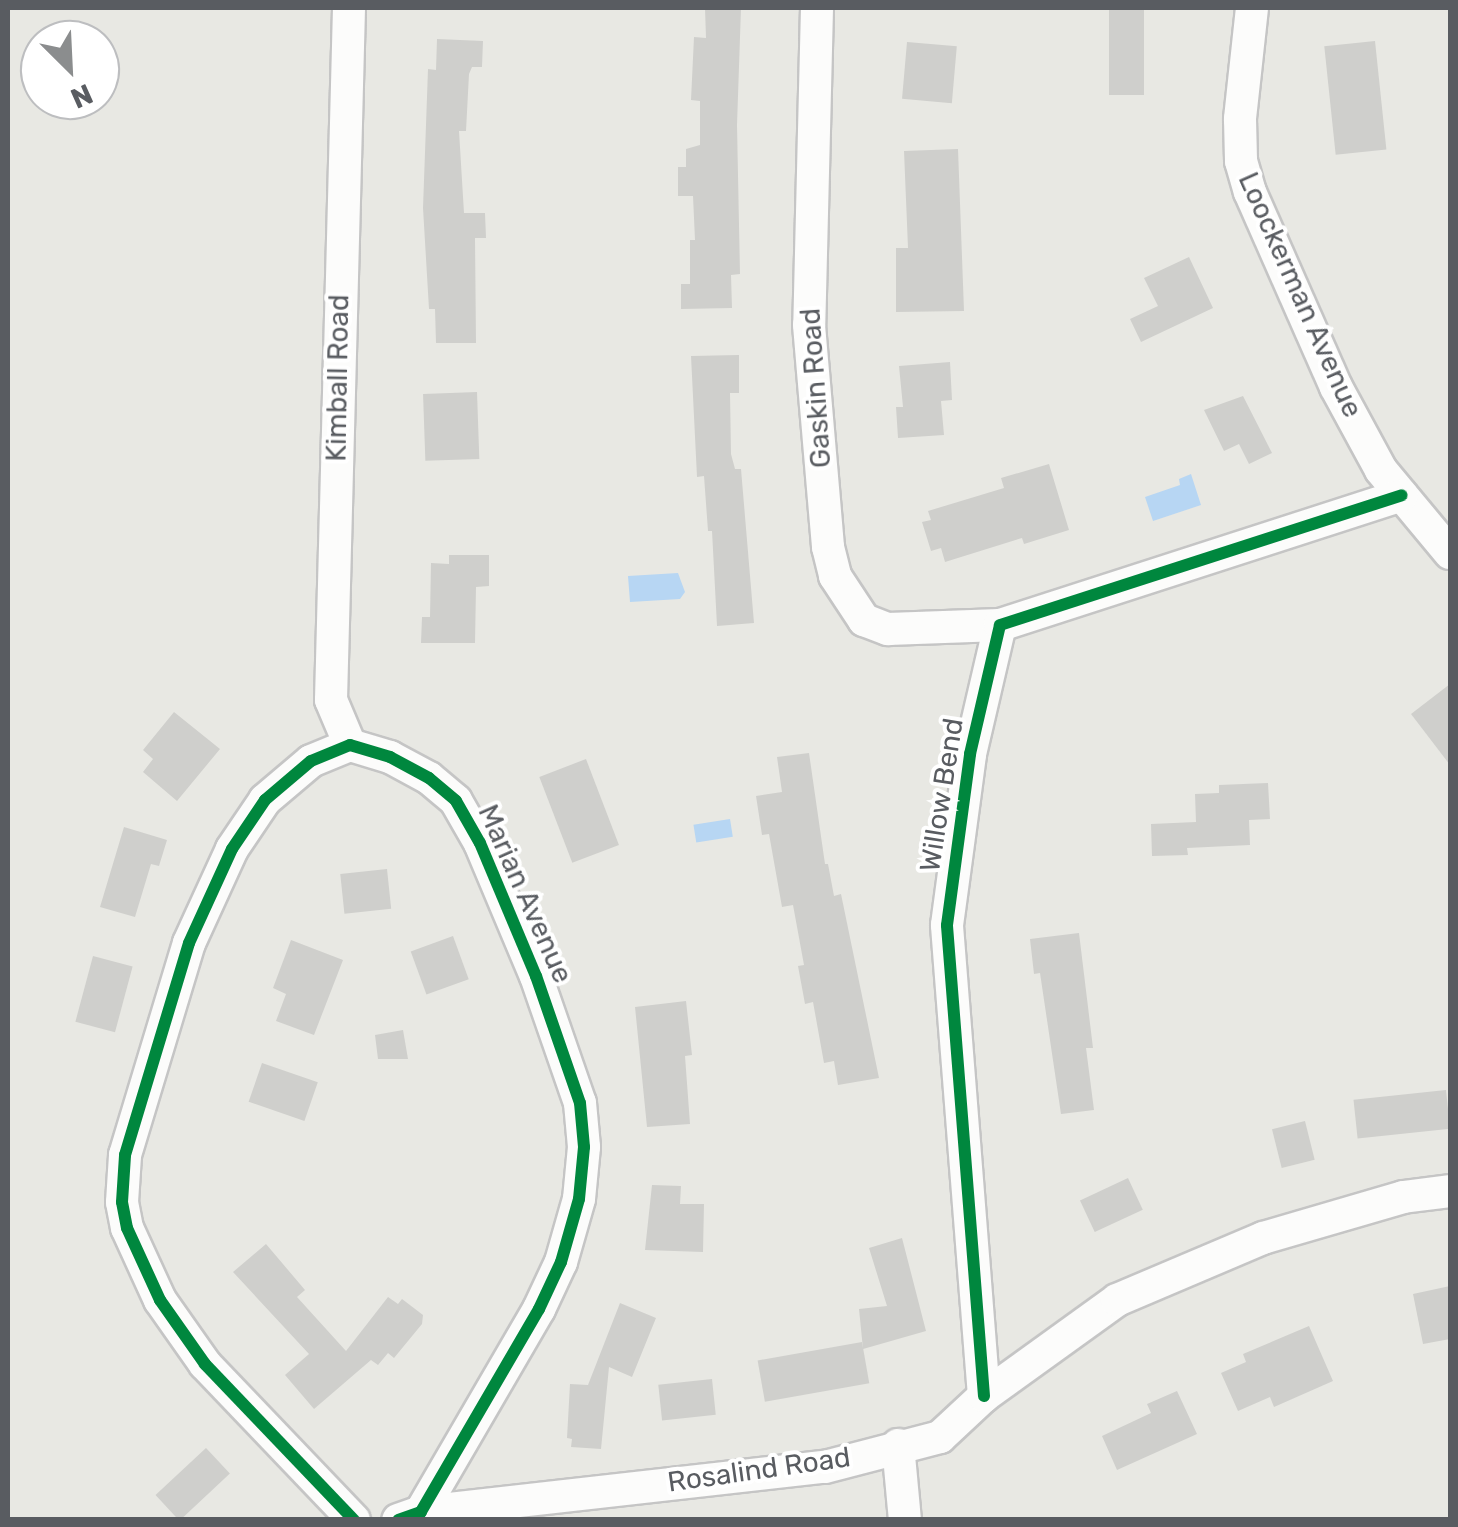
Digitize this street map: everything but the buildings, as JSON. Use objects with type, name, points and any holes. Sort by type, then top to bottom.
[{"type":"street","name":"Kimball Road","points":[[350,8],[331,700],[350,745]]},
{"type":"street","name":"Gaskin Road","points":[[817,8],[810,325],[828,547],[835,576],[864,620],[888,630],[1000,625]]},
{"type":"street","name":"Loockerman Avenue","points":[[1252,8],[1240,119],[1246,176],[1336,387],[1380,470],[1450,553]]},
{"type":"street","points":[[1000,625],[1402,495]]},
{"type":"street","name":"Willow Bend","points":[[984,1396],[947,924],[970,754],[1000,625]]},
{"type":"street","name":"Marian Avenue","points":[[350,745],[390,758],[428,778],[456,801],[480,843],[536,976],[580,1103],[584,1146],[580,1199],[561,1262],[540,1309],[409,1516]]},
{"type":"street","points":[[350,745],[311,761],[265,800],[232,848],[189,943],[126,1156],[122,1202],[127,1228],[160,1300],[204,1364],[354,1520]]},
{"type":"street","name":"Rosalind Road","points":[[409,1516],[825,1466],[940,1437],[984,1396],[1117,1300],[1262,1238],[1403,1196],[1450,1191]]},
{"type":"street","points":[[898,1445],[905,1520]]},
{"type":"water","points":[[1191,474],[1201,505],[1153,521],[1145,497],[1180,485],[1179,479]]},
{"type":"water","points":[[678,573],[685,592],[680,599],[630,602],[628,576]]},
{"type":"water","points":[[730,819],[733,837],[696,843],[693,825]]},
{"type":"cycle path","points":[[984,1396],[947,925],[970,754],[1000,625],[1402,495]]},
{"type":"cycle path","points":[[354,1520],[205,1364],[160,1300],[127,1228],[122,1202],[125,1155],[189,943],[232,849],[265,800],[311,761],[350,745],[390,757],[429,778],[456,801],[480,843],[536,976],[580,1103],[584,1147],[579,1199],[561,1262],[539,1309],[421,1512],[398,1520]]}]
